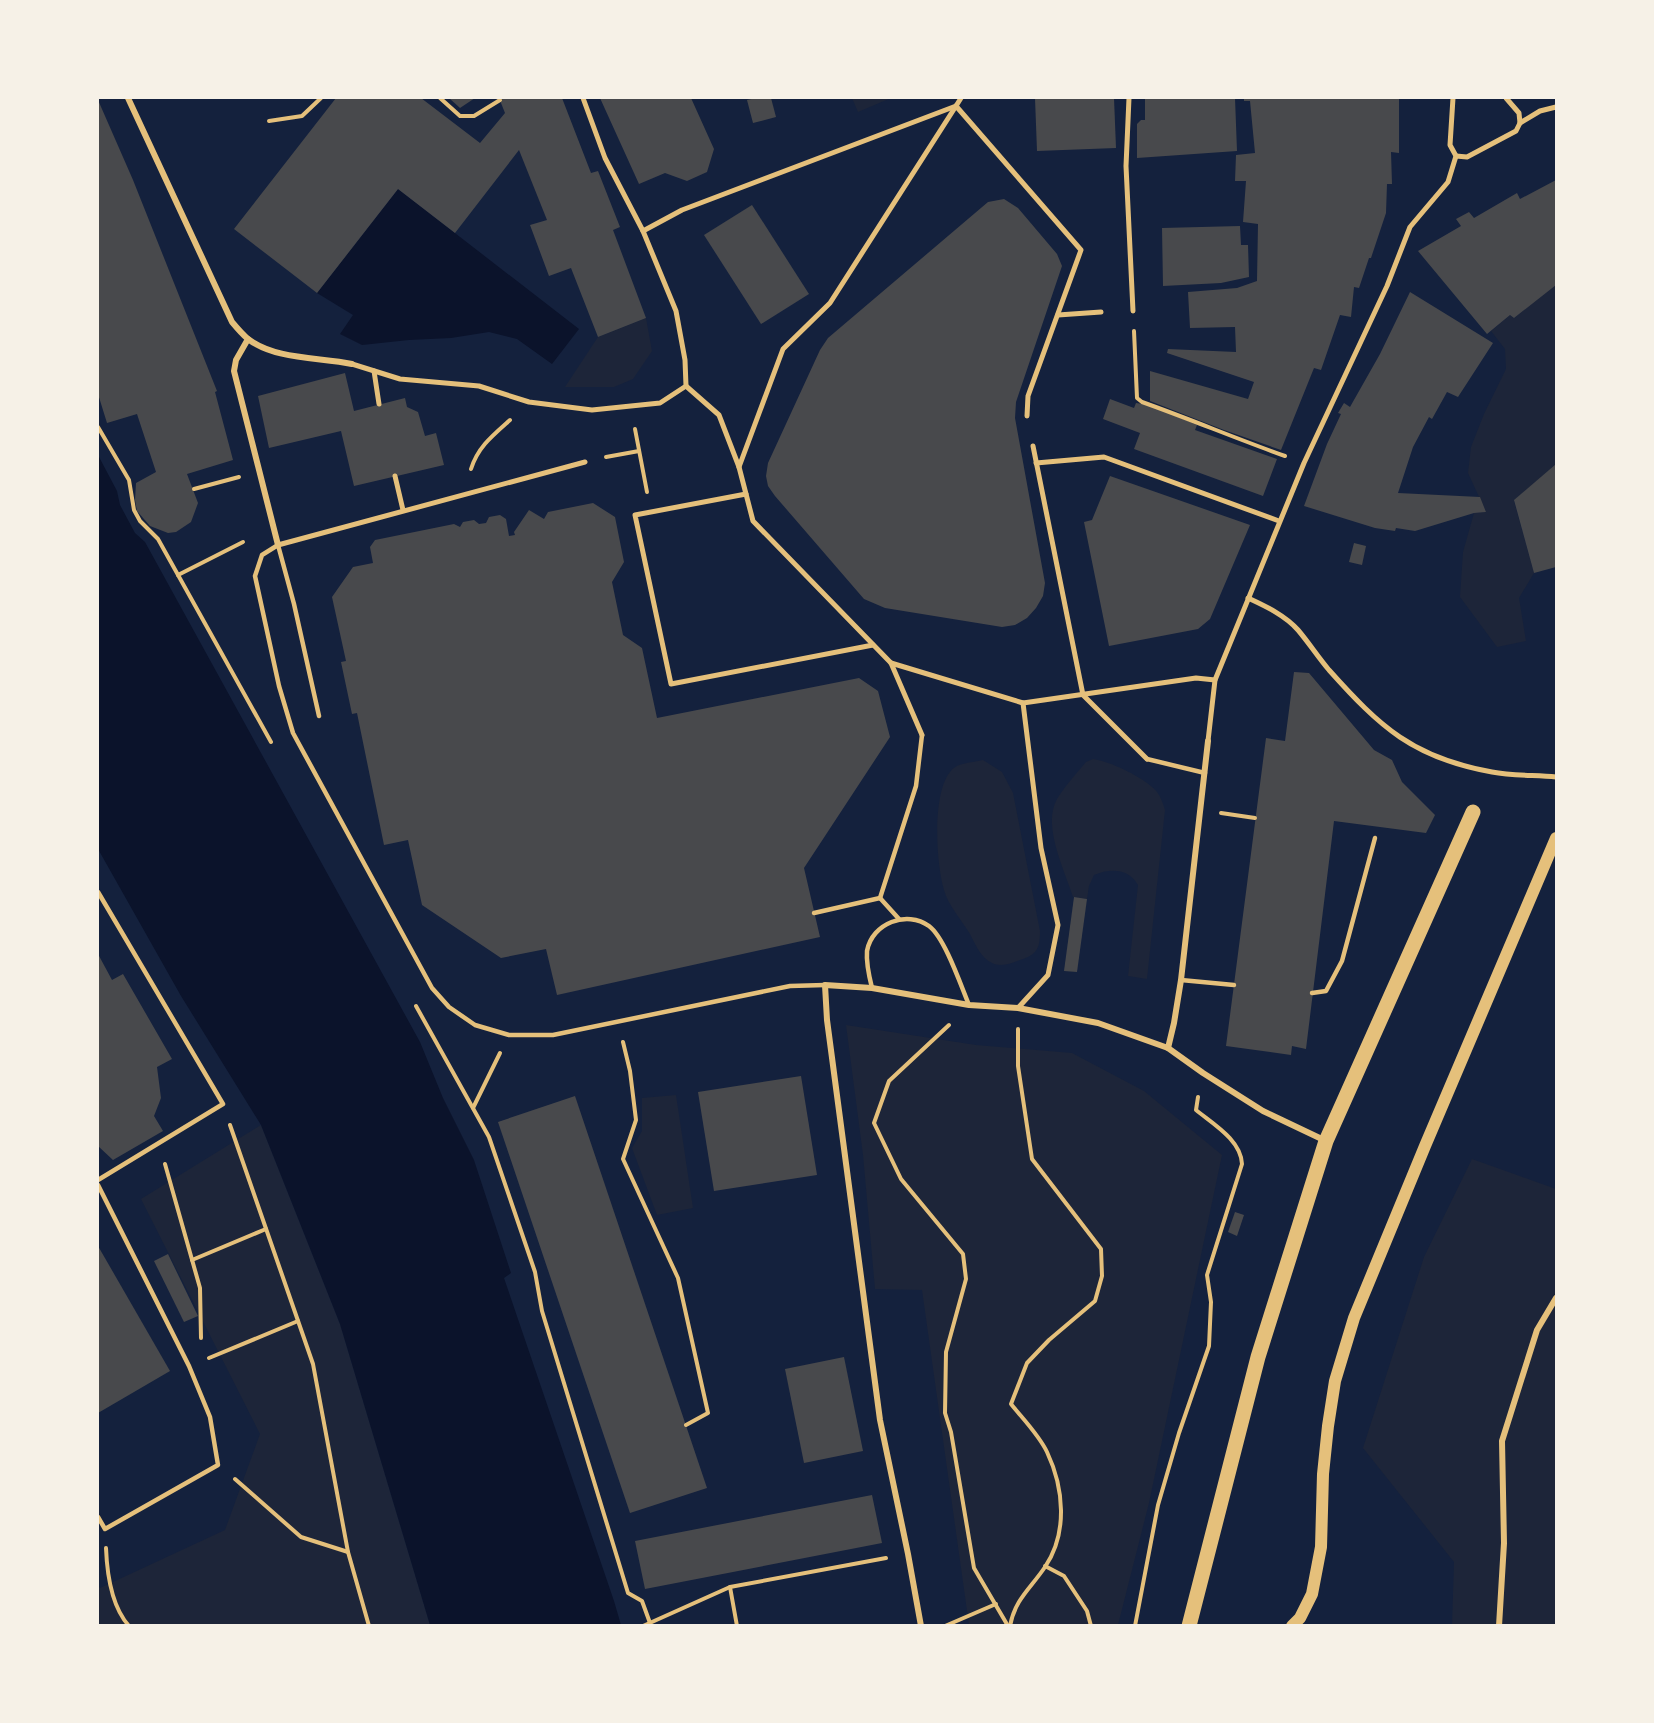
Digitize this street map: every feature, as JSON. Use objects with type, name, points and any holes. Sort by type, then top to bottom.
[{"type":"main road","points":[[1189,1626],[1258,1357],[1326,1141],[1473,812]]},
{"type":"main road","points":[[1292,1626],[1300,1618],[1312,1594],[1318,1566],[1328,1426],[1335,1381],[1354,1318],[1557,838]]},
{"type":"street","points":[[128,98],[232,322],[248,339],[267,349],[352,364],[400,379],[479,386],[529,402],[592,410],[660,403],[686,387]]},
{"type":"street","points":[[583,98],[605,158],[643,231],[676,310],[685,360],[686,387],[719,415],[739,467],[753,521],[891,663],[922,735]]},
{"type":"street","points":[[739,467],[783,349],[830,303],[961,98]]},
{"type":"street","points":[[1129,98],[1126,166],[1133,311]]},
{"type":"street","points":[[1168,1048],[1181,980],[1215,680],[1279,521],[1387,286],[1410,227],[1448,182],[1456,156],[1450,145],[1453,98]]},
{"type":"street","points":[[1456,156],[1467,157],[1516,132],[1520,123],[1520,113],[1506,98]]},
{"type":"street","points":[[643,231],[682,210],[956,106]]},
{"type":"street","points":[[956,106],[1081,250],[1028,396],[1027,416]]},
{"type":"street","points":[[1520,123],[1540,111],[1557,107]]},
{"type":"street","points":[[1058,315],[1101,312]]},
{"type":"street","points":[[248,339],[236,360],[234,371],[278,545],[585,462]]},
{"type":"street","points":[[374,371],[379,405]]},
{"type":"street","points":[[1033,446],[1083,695],[1147,759]]},
{"type":"street","points":[[1036,463],[1104,457],[1279,521]]},
{"type":"street","points":[[395,476],[403,510]]},
{"type":"street","points":[[746,494],[635,514],[671,684],[873,645]]},
{"type":"street","points":[[1248,598],[1273,609],[1297,628],[1320,660],[1358,702],[1407,744],[1457,764],[1494,772],[1557,777]]},
{"type":"street","points":[[891,663],[1023,703],[1196,678],[1215,680]]},
{"type":"street","points":[[1018,1008],[1048,975],[1058,925],[1041,848],[1023,703]]},
{"type":"street","points":[[921,1626],[880,1420],[868,1341],[827,1020],[825,985],[872,988],[969,1005],[1018,1008],[1098,1023],[1168,1048],[1263,1111],[1326,1141]]},
{"type":"street","points":[[1499,1626],[1504,1543],[1502,1441],[1537,1330],[1557,1298]]},
{"type":"lane","points":[[318,717],[294,604],[278,545],[262,555],[255,576],[279,686],[293,733],[432,988],[449,1007],[475,1025],[509,1035],[553,1035],[789,986],[825,985]]},
{"type":"lane","points":[[880,898],[916,786],[922,735]]},
{"type":"lane","points":[[1147,759],[1205,773]]},
{"type":"lane","points":[[1312,993],[1326,991],[1342,962],[1375,838]]},
{"type":"lane","points":[[98,892],[223,1104],[98,1180]]},
{"type":"lane","points":[[814,913],[880,898]]},
{"type":"lane","points":[[880,898],[899,919]]},
{"type":"lane","points":[[872,988],[867,966],[867,950],[873,936],[884,924],[899,919],[915,920],[929,926],[938,936],[969,1005]]},
{"type":"lane","points":[[1181,980],[1234,985]]},
{"type":"lane","points":[[98,1185],[189,1366],[210,1417],[218,1465],[105,1529],[98,1516]]},
{"type":"path","points":[[269,121],[302,116],[321,98]]},
{"type":"path","points":[[440,98],[460,116],[474,116],[500,100]]},
{"type":"path","points":[[1133,311],[1137,398],[1231,437],[1304,463]]},
{"type":"path","points":[[467,494],[468,479],[475,455],[529,402]]},
{"type":"path","points":[[631,407],[646,489]]},
{"type":"path","points":[[98,427],[129,480],[134,510],[158,539],[273,747]]},
{"type":"path","points":[[627,453],[639,451]]},
{"type":"path","points":[[194,489],[260,472]]},
{"type":"path","points":[[178,575],[250,539],[278,545]]},
{"type":"path","points":[[1201,810],[1256,818]]},
{"type":"path","points":[[415,1004],[489,1137],[535,1272],[542,1311],[628,1593],[642,1601],[646,1624],[730,1587],[908,1554]]},
{"type":"path","points":[[969,1005],[915,1059],[889,1081],[874,1123],[901,1179],[963,1254],[966,1279],[946,1352],[945,1413],[951,1432],[974,1568],[1009,1626]]},
{"type":"path","points":[[1009,1626],[1012,1613],[1031,1582],[1045,1566],[1060,1532],[1061,1505],[1058,1484],[1046,1451],[1011,1404],[1026,1363],[1095,1301],[1102,1276],[1101,1249],[1032,1159],[1018,1066],[1018,1008]]},
{"type":"path","points":[[618,1021],[630,1071],[636,1120],[623,1159],[678,1278],[708,1413],[686,1425]]},
{"type":"path","points":[[472,1109],[509,1035]]},
{"type":"path","points":[[1135,1626],[1158,1505],[1179,1433],[1209,1346],[1211,1302],[1207,1275],[1242,1164],[1242,1156],[1233,1143],[1196,1110],[1203,1073]]},
{"type":"path","points":[[223,1104],[313,1364],[348,1552],[369,1626]]},
{"type":"path","points":[[159,1143],[200,1288],[201,1337],[189,1366]]},
{"type":"path","points":[[192,1260],[266,1229]]},
{"type":"path","points":[[189,1366],[298,1321]]},
{"type":"path","points":[[218,1465],[301,1537],[348,1552]]},
{"type":"path","points":[[105,1529],[107,1572],[120,1616],[129,1626]]},
{"type":"path","points":[[1045,1566],[1064,1576],[1087,1611],[1091,1626]]},
{"type":"path","points":[[730,1587],[737,1626]]},
{"type":"path","points":[[945,1626],[996,1604]]},
{"type":"shaded area","points":[[852,98],[891,98],[858,112]]},
{"type":"shaded area","points":[[398,189],[579,329],[552,364],[517,339],[489,332],[451,338],[362,345],[340,334],[353,315],[317,293]]},
{"type":"shaded area","points":[[1556,281],[1556,464],[1514,501],[1534,573],[1519,598],[1526,641],[1497,647],[1460,597],[1463,552],[1474,513],[1486,512],[1468,473],[1471,447],[1506,369],[1505,349],[1491,331],[1510,315],[1514,318],[1555,285]]},
{"type":"shaded area","points":[[646,318],[652,351],[633,379],[614,387],[565,387],[598,337]]},
{"type":"shaded area","points":[[98,455],[135,533],[145,542],[420,1042],[443,1098],[474,1160],[511,1273],[504,1278],[621,1625],[430,1625],[340,1324],[261,1125],[181,996],[98,849]]},
{"type":"shaded area","points":[[1093,759],[1137,776],[1158,794],[1165,810],[1147,979],[1128,976],[1138,885],[1125,873],[1107,871],[1094,875],[1087,899],[1073,897],[1056,847],[1052,821],[1057,799],[1086,762]]},
{"type":"shaded area","points":[[983,760],[1002,772],[1013,793],[1040,931],[1039,945],[1035,952],[1028,957],[1004,965],[992,963],[979,950],[946,896],[939,864],[938,812],[944,782],[957,766]]},
{"type":"shaded area","points":[[846,1025],[976,1045],[1072,1053],[1144,1091],[1222,1155],[1149,1503],[1118,1625],[969,1625],[922,1290],[875,1289],[863,1155]]},
{"type":"shaded area","points":[[676,1095],[693,1208],[657,1215],[632,1148],[642,1131],[642,1098]]},
{"type":"shaded area","points":[[261,1125],[340,1324],[430,1625],[98,1625],[98,1585],[100,1588],[225,1530],[260,1434],[141,1199]]},
{"type":"shaded area","points":[[1472,1159],[1556,1189],[1556,1625],[1452,1625],[1454,1562],[1363,1448],[1424,1257]]},
{"type":"building","points":[[336,98],[421,98],[480,143],[505,113],[499,98],[562,98],[591,173],[598,171],[620,227],[613,230],[646,318],[598,337],[571,268],[549,276],[530,225],[547,220],[519,150],[455,233],[398,189],[317,293],[234,229]]},
{"type":"building","points":[[449,98],[475,98],[460,108]]},
{"type":"building","points":[[600,98],[691,98],[714,149],[707,172],[687,181],[665,173],[639,184]]},
{"type":"building","points":[[771,98],[776,117],[753,123],[747,100]]},
{"type":"building","points":[[1035,98],[1114,98],[1116,148],[1037,151]]},
{"type":"building","points":[[1145,98],[1235,98],[1237,151],[1137,158],[1137,124],[1145,120]]},
{"type":"building","points":[[1244,98],[1399,98],[1399,153],[1391,152],[1392,184],[1387,184],[1386,213],[1371,258],[1369,258],[1359,288],[1354,287],[1351,317],[1340,315],[1321,370],[1314,368],[1281,450],[1150,401],[1150,371],[1248,399],[1254,382],[1167,353],[1168,349],[1236,352],[1235,327],[1190,328],[1188,292],[1237,288],[1257,281],[1258,224],[1243,222],[1246,181],[1235,181],[1236,155],[1255,153],[1250,101],[1244,101]]},
{"type":"building","points":[[98,100],[133,180],[217,391],[215,392],[233,460],[187,474],[198,503],[191,522],[176,532],[168,533],[150,526],[137,511],[136,483],[156,472],[137,414],[107,423],[98,394]]},
{"type":"building","points":[[1556,180],[1556,285],[1514,318],[1510,315],[1487,334],[1418,251],[1461,226],[1456,219],[1469,212],[1474,218],[1517,193],[1520,199]]},
{"type":"building","points":[[1004,199],[1018,208],[1057,254],[1062,266],[1016,402],[1015,418],[1045,583],[1043,596],[1027,618],[1015,625],[1002,627],[885,608],[864,599],[775,496],[768,486],[766,476],[768,463],[820,350],[828,338],[988,202]]},
{"type":"building","points":[[752,205],[809,294],[761,324],[704,235]]},
{"type":"building","points":[[1240,226],[1241,245],[1248,245],[1249,277],[1221,283],[1163,286],[1162,228]]},
{"type":"building","points":[[1410,292],[1493,343],[1458,397],[1447,392],[1432,419],[1429,417],[1413,447],[1398,493],[1480,497],[1486,512],[1474,513],[1415,531],[1396,528],[1395,531],[1375,528],[1304,506],[1341,414],[1338,413],[1344,403],[1350,407],[1380,354]]},
{"type":"building","points":[[345,373],[354,411],[405,398],[407,407],[418,412],[425,436],[436,433],[444,465],[354,486],[341,431],[269,448],[258,396]]},
{"type":"building","points":[[1110,399],[1134,408],[1136,403],[1150,405],[1197,425],[1195,430],[1277,459],[1263,496],[1134,449],[1140,433],[1103,419]]},
{"type":"building","points":[[1556,464],[1556,567],[1534,573],[1514,500]]},
{"type":"building","points":[[1110,476],[1250,525],[1210,619],[1198,629],[1109,646],[1084,522],[1092,520]]},
{"type":"building","points":[[593,503],[615,517],[624,562],[612,582],[623,635],[642,648],[657,718],[859,678],[878,691],[890,737],[804,868],[820,937],[557,995],[546,949],[501,958],[422,905],[408,840],[384,845],[357,713],[352,714],[341,662],[346,661],[332,597],[353,567],[373,563],[370,547],[375,540],[454,524],[460,527],[463,522],[474,520],[479,524],[486,523],[489,517],[500,515],[506,519],[509,536],[515,535],[514,532],[529,510],[544,519],[548,512]]},
{"type":"building","points":[[1354,543],[1366,546],[1362,565],[1349,562]]},
{"type":"building","points":[[1294,672],[1309,673],[1374,750],[1392,760],[1402,782],[1435,815],[1426,833],[1334,821],[1306,1049],[1292,1046],[1291,1055],[1226,1046],[1266,738],[1285,741]]},
{"type":"building","points":[[1074,897],[1087,899],[1077,972],[1064,971]]},
{"type":"building","points":[[98,954],[112,980],[123,974],[172,1059],[157,1067],[161,1098],[154,1116],[163,1131],[113,1160],[98,1146]]},
{"type":"building","points":[[801,1076],[817,1175],[714,1191],[698,1092]]},
{"type":"building","points":[[575,1096],[707,1488],[630,1513],[498,1122]]},
{"type":"building","points":[[1235,1212],[1244,1215],[1237,1236],[1228,1232]]},
{"type":"building","points":[[98,1246],[170,1371],[98,1413]]},
{"type":"building","points":[[168,1254],[198,1316],[184,1322],[154,1261]]},
{"type":"building","points":[[844,1357],[863,1451],[804,1463],[785,1369]]},
{"type":"building","points":[[872,1495],[882,1543],[645,1589],[635,1541]]}]
